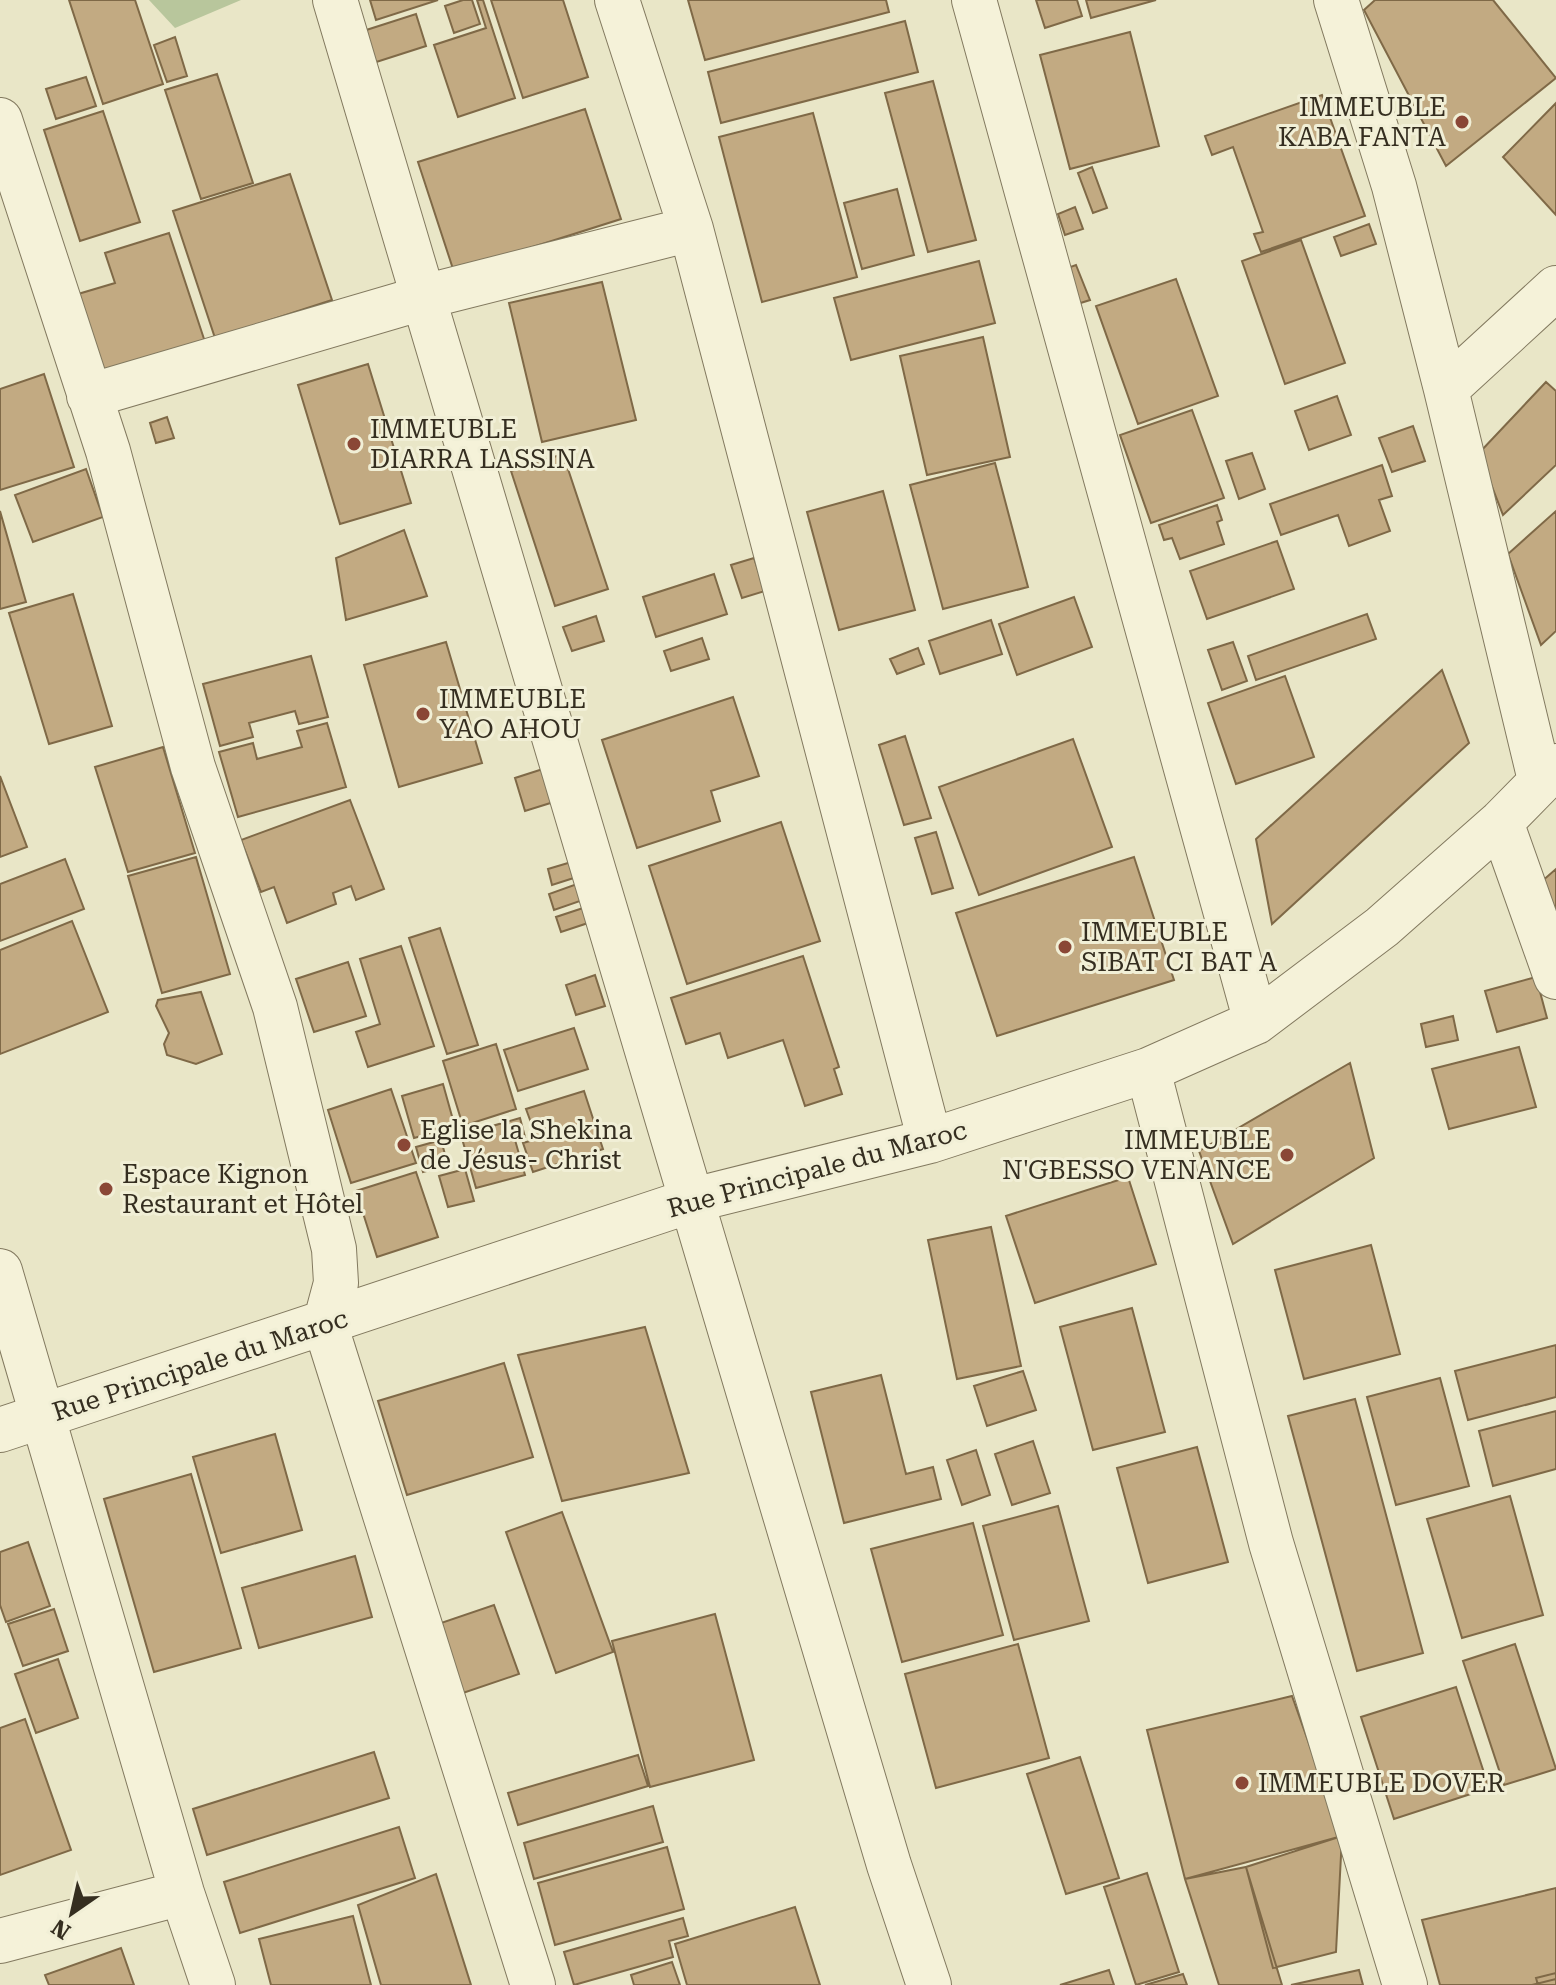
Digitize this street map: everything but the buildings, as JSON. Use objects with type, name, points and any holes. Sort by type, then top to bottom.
[{"type":"street","points":[[335,0],[889,1865],[929,1985]]},
{"type":"street","points":[[617,0],[691,229],[930,1141]]},
{"type":"street","points":[[974,0],[1256,1022]]},
{"type":"street","points":[[1336,0],[1394,186],[1548,773]]},
{"type":"street","points":[[0,120],[108,451],[193,767],[275,1007],[334,1249],[336,1283],[325,1324],[533,1985]]},
{"type":"street","points":[[89,396],[424,298],[691,229]]},
{"type":"street","points":[[1446,389],[1556,288]]},
{"type":"street","name":"Rue Principale du Maroc","points":[[0,1430],[693,1200],[930,1141],[1148,1070],[1256,1022],[1382,927],[1501,822],[1548,773]]},
{"type":"street","points":[[1501,822],[1556,977]]},
{"type":"street","points":[[1148,1070],[1271,1543],[1405,1985]]},
{"type":"street","points":[[0,1271],[182,1893],[213,1985]]},
{"type":"street","points":[[0,1941],[182,1893]]},
{"type":"green space","points":[[149,0],[241,0],[175,28]]},
{"type":"place","name":"IMMEUBLE KABA FANTA","points":[[1462,122]]},
{"type":"place","name":"IMMEUBLE DIARRA LASSINA","points":[[354,444]]},
{"type":"place","name":"IMMEUBLE YAO AHOU","points":[[423,714]]},
{"type":"place","name":"IMMEUBLE SIBAT CI BAT A","points":[[1065,947]]},
{"type":"place","name":"Eglise la Shekina de Jésus- Christ","points":[[404,1145]]},
{"type":"place","name":"IMMEUBLE N'GBESSO VENANCE","points":[[1287,1155]]},
{"type":"place","name":"Espace Kignon Restaurant et Hôtel","points":[[106,1189]]},
{"type":"place","name":"IMMEUBLE DOVER","points":[[1242,1783]]}]
